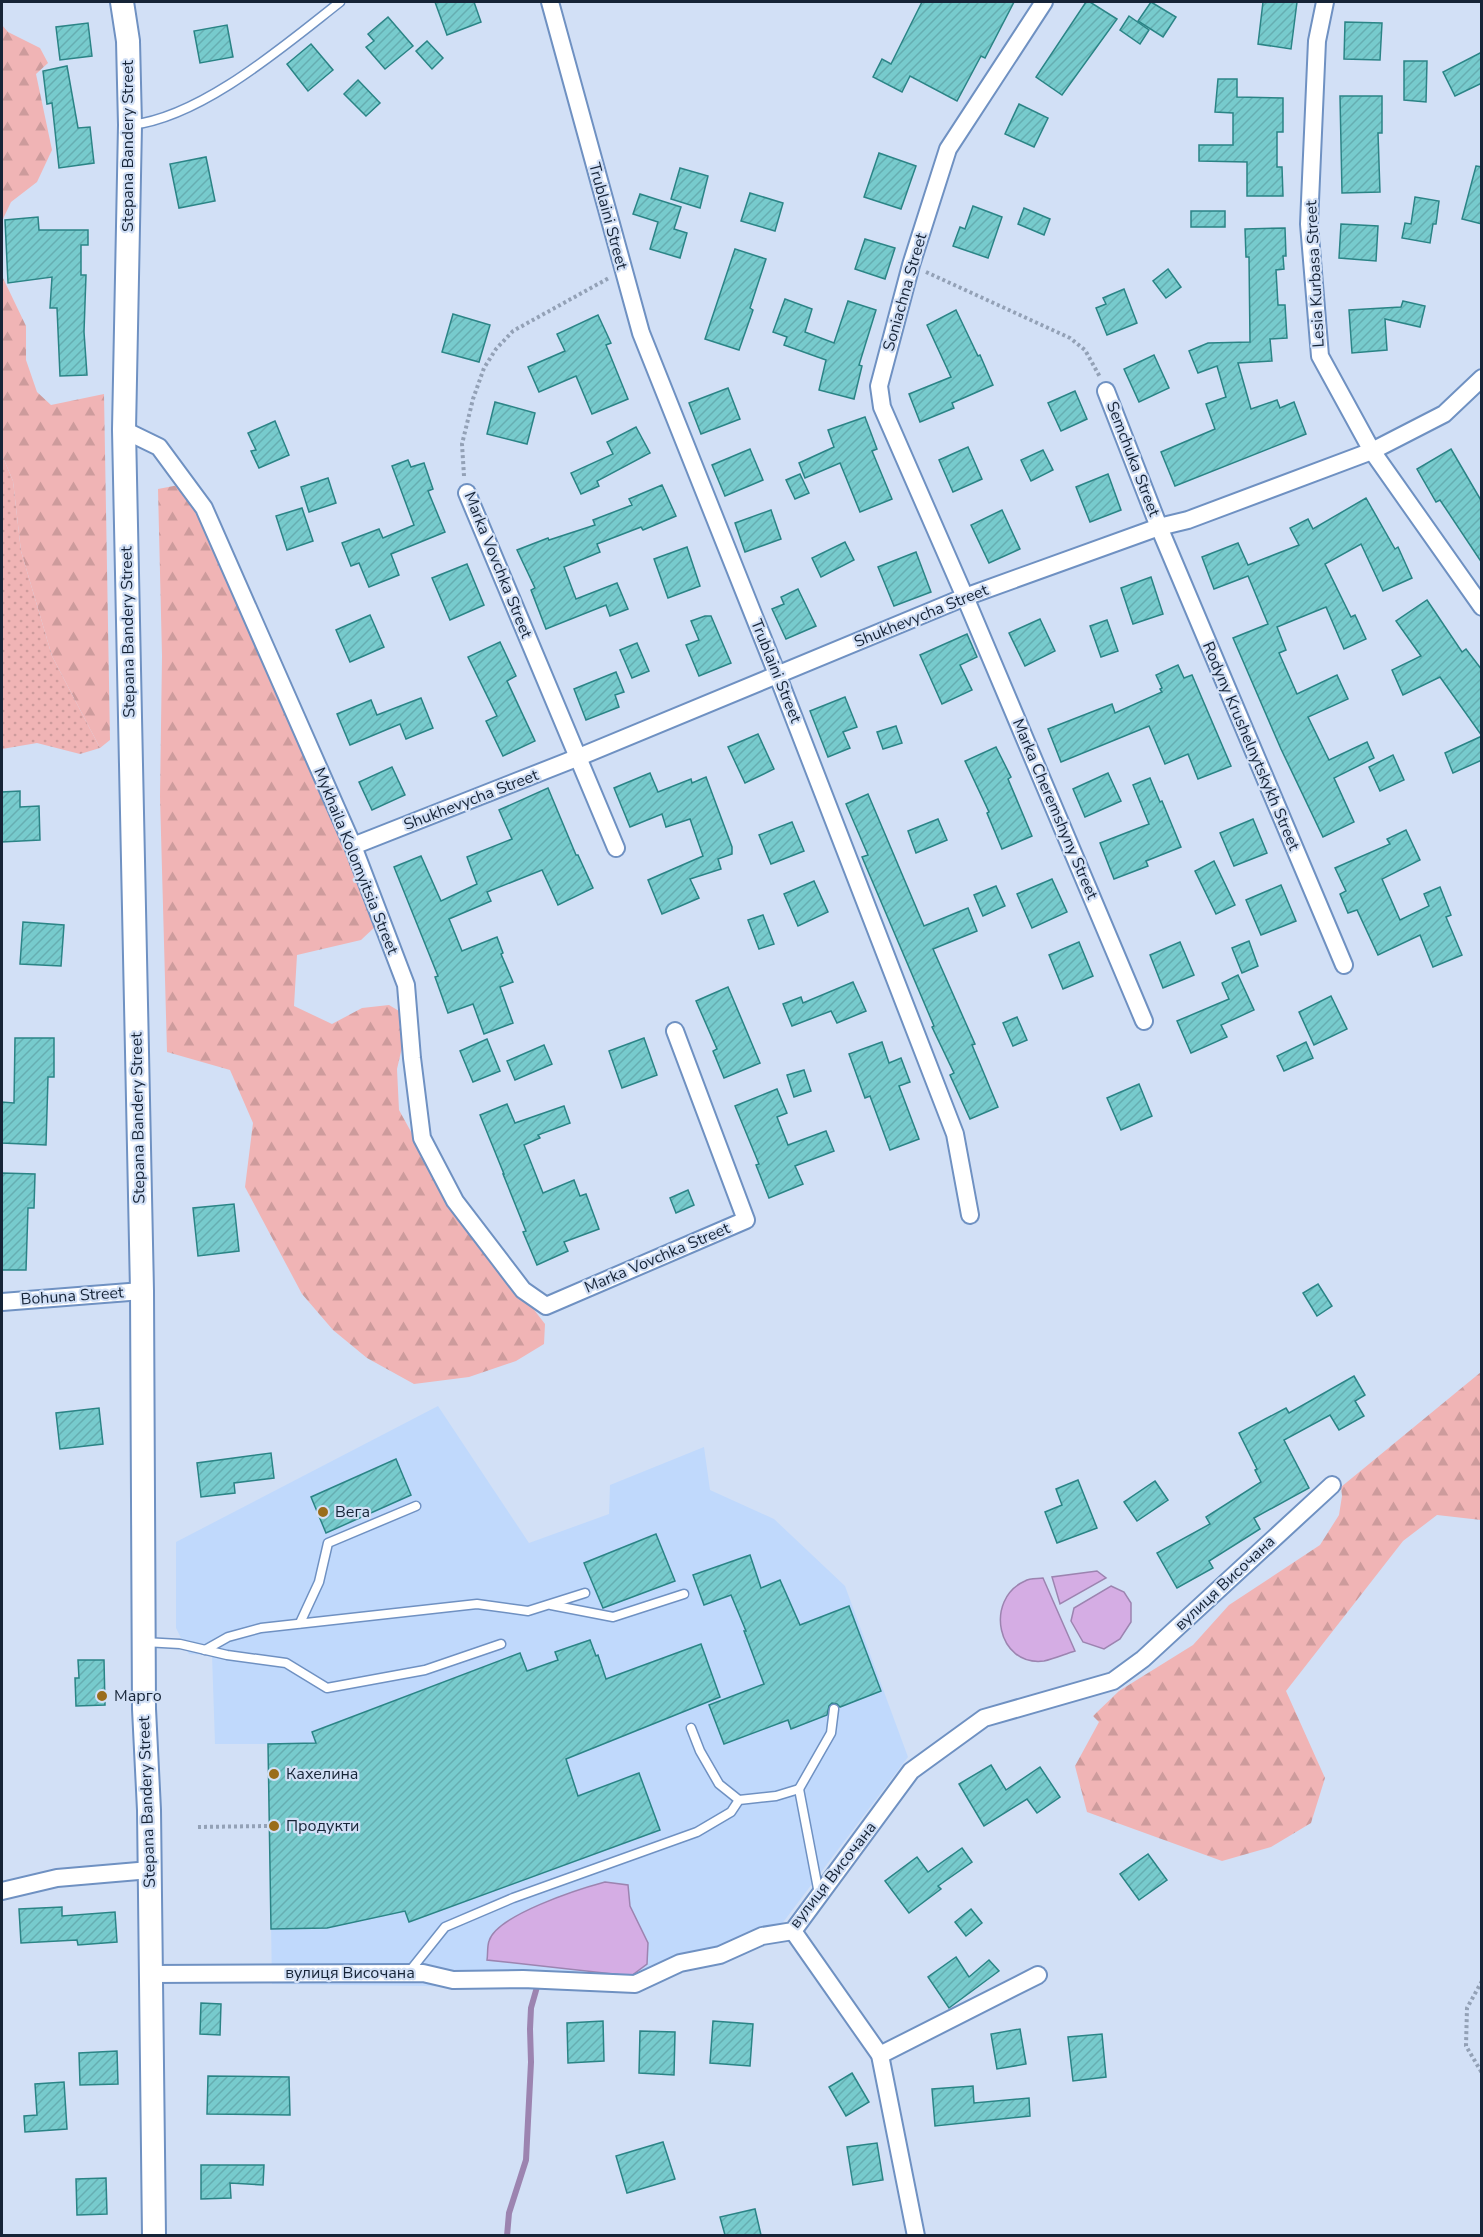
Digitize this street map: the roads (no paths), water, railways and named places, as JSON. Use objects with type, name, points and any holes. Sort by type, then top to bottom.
[{"type":"main road","name":"Stepana Bandery Street","points":[[122,2],[128,40],[130,125],[124,430],[142,1291],[143,1642],[150,1869],[154,2235]]},
{"type":"street","name":"Trublaini Street","points":[[550,2],[640,333],[777,674],[955,1134],[970,1215]]},
{"type":"street","name":"Soniachna Street","points":[[965,597],[882,407],[879,386],[911,265],[948,149],[1044,2]]},
{"type":"street","name":"Lesia Kurbasa Street","points":[[1325,2],[1317,41],[1309,224],[1320,356],[1372,451],[1482,607]]},
{"type":"street","name":"Shukhevycha Street","points":[[352,846],[579,757],[965,597],[1159,527],[1188,520],[1372,451],[1444,414],[1482,378]]},
{"type":"street","name":"Semchuka Street","points":[[1106,391],[1159,527]]},
{"type":"street","name":"Mykhaila Kolomyitsia Street","points":[[124,430],[159,447],[204,508],[352,846],[406,985],[422,1138],[455,1201],[523,1290],[546,1306]]},
{"type":"street","name":"Marka Vovchka Street","points":[[467,493],[616,848]]},
{"type":"street","name":"Rodyny Krushelnytskykh Street","points":[[1159,527],[1344,965]]},
{"type":"street","name":"Marka Cheremshyny Street","points":[[965,597],[1144,1021]]},
{"type":"street","name":"Marka Vovchka Street","points":[[546,1306],[746,1220],[675,1031]]},
{"type":"street","name":"Bohuna Street","points":[[2,1302],[142,1291]]},
{"type":"street","name":"вулиця Височана","points":[[151,1974],[423,1973],[453,1980],[523,1979],[634,1984],[680,1963],[720,1955],[762,1936],[793,1931],[911,1771],[984,1718],[1113,1681],[1143,1659],[1332,1485]]},
{"type":"street","points":[[2,1891],[57,1878],[150,1869]]},
{"type":"street","points":[[793,1931],[880,2055],[916,2235]]},
{"type":"street","points":[[880,2055],[1038,1975]]},
{"type":"lane","points":[[130,125],[152,122],[209,96],[265,61],[340,2]]},
{"type":"lane","points":[[300,1623],[319,1582],[328,1544],[416,1506]]},
{"type":"lane","points":[[205,1650],[228,1637],[261,1628],[477,1605],[528,1611],[585,1593]]},
{"type":"lane","points":[[550,1605],[613,1617],[684,1594]]},
{"type":"lane","points":[[143,1642],[180,1644],[286,1663],[327,1688],[425,1670],[501,1644]]},
{"type":"lane","points":[[820,1896],[799,1789],[831,1733],[834,1709]]},
{"type":"lane","points":[[691,1728],[700,1751],[719,1784],[739,1800],[776,1796],[799,1789]]},
{"type":"lane","points":[[409,1973],[445,1927],[513,1898],[697,1832],[731,1812],[739,1800]]},
{"type":"waterway","points":[[507,2236],[509,2213],[526,2160],[531,2008],[537,1987]]},
{"type":"place","name":"Вега","points":[[323,1512]]},
{"type":"place","name":"Марго","points":[[102,1696]]},
{"type":"place","name":"Кахелина","points":[[274,1774]]},
{"type":"place","name":"Продукти","points":[[274,1826]]}]
